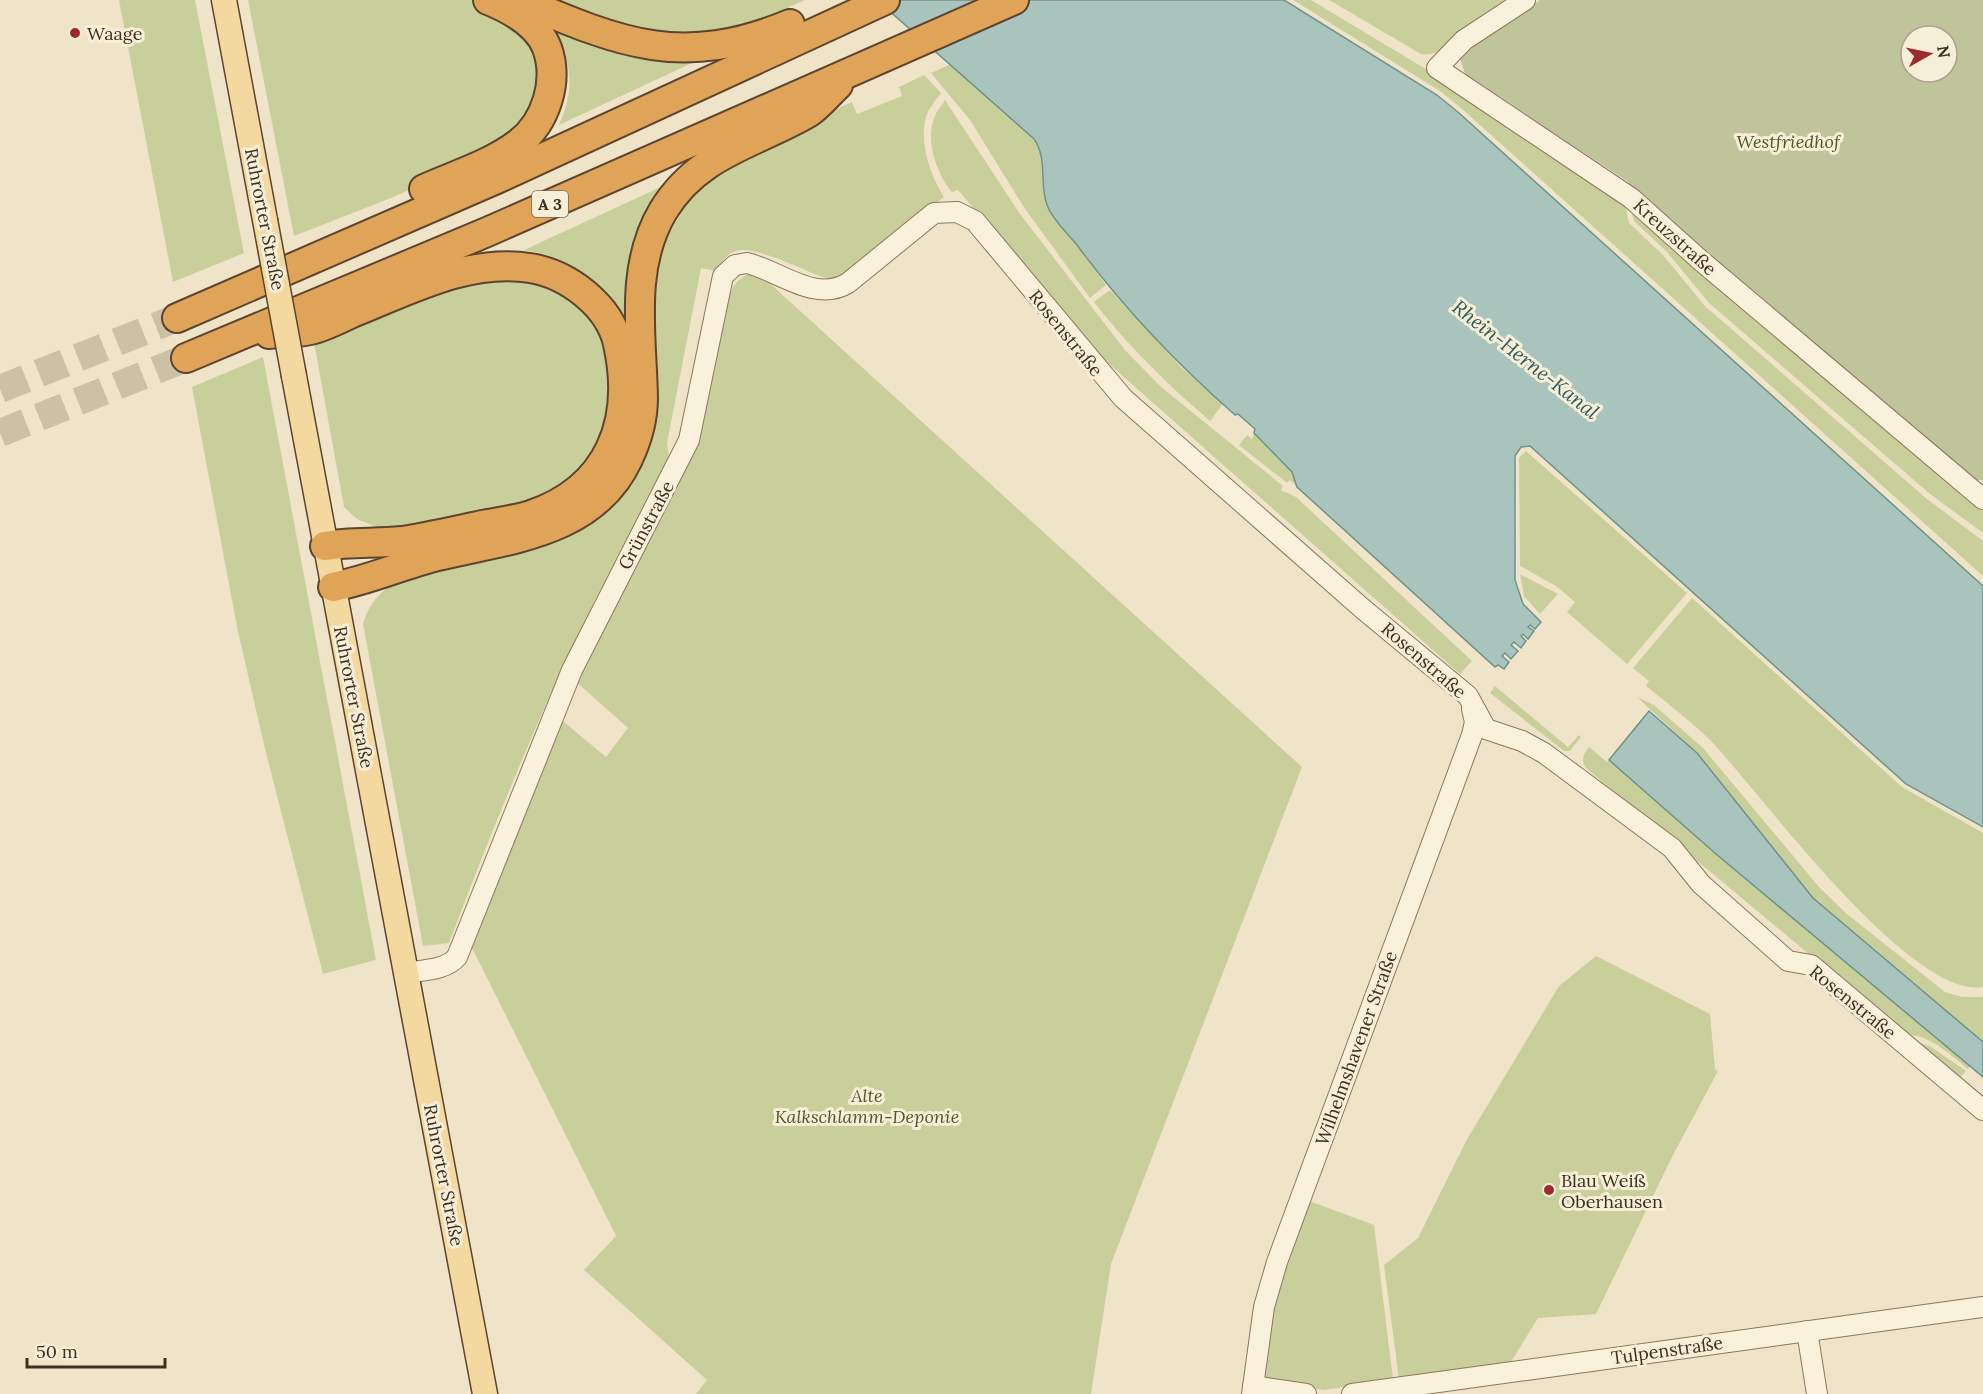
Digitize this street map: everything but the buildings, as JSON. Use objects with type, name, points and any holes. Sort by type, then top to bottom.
[{"type":"highway","points":[[359,239],[394,203],[493,158],[519,142],[537,123],[549,98],[552,75],[547,47],[532,27],[506,8],[488,0]]},
{"type":"highway","points":[[519,0],[599,34],[647,45],[703,49],[760,37],[801,20],[874,5]]},
{"type":"highway","name":"A 3","points":[[186,358],[498,227],[1014,0]]},
{"type":"highway","name":"A 3","points":[[177,318],[499,178],[874,5]]},
{"type":"highway","points":[[333,587],[354,583],[404,565],[516,540],[558,527],[606,493],[626,464],[641,424],[643,400],[639,318],[641,284],[645,262],[663,212],[689,180],[713,161],[740,144],[809,112],[866,65]]},
{"type":"highway","points":[[246,334],[311,330],[453,273],[499,267],[529,267],[553,273],[596,304],[609,322],[618,341],[624,376],[624,407],[616,438],[599,469],[584,486],[566,499],[531,515],[440,535],[399,541],[346,542],[325,546]]},
{"type":"main road","name":"Ruhrorter Straße","points":[[224,0],[485,1394]]},
{"type":"street","name":"Kreuzstraße","points":[[1525,0],[1464,40],[1437,68],[1631,198],[1699,259],[1983,499]]},
{"type":"street","name":"Rosenstraße","points":[[951,211],[975,222],[1123,398],[1363,609],[1468,696],[1486,729],[1522,741],[1544,753],[1672,848],[1701,884],[1788,961],[1811,965],[1983,1110]]},
{"type":"street","name":"Grünstraße","points":[[406,973],[434,969],[452,962],[457,957],[572,670],[688,440],[723,276],[735,265],[747,263],[816,290],[836,289],[848,283],[929,216],[951,211]]},
{"type":"street","name":"Wilhelmshavener Straße","points":[[1252,1390],[1269,1284],[1472,735],[1475,722],[1472,706]]},
{"type":"street","name":"Tulpenstraße","points":[[1352,1394],[1983,1307]]},
{"type":"street","points":[[1807,1331],[1817,1394]]},
{"type":"street","points":[[1252,1390],[1306,1394]]},
{"type":"green space","points":[[119,0],[195,0],[244,253],[173,282]]},
{"type":"green space","points":[[248,0],[471,0],[502,13],[526,31],[544,74],[530,118],[492,153],[391,198],[294,236]]},
{"type":"green space","points":[[540,0],[805,0],[789,7],[792,15],[755,30],[650,36]]},
{"type":"green space","points":[[1293,0],[1311,0],[1454,86],[1624,199],[1629,223],[1663,255],[1705,306],[1927,499],[1983,541],[1983,576],[1462,109],[1440,91]]},
{"type":"green space","points":[[1329,0],[1515,0],[1456,43],[1431,54],[1421,54]]},
{"type":"green space","name":"Westfriedhof","points":[[1540,0],[1983,0],[1983,480],[1967,480],[1658,217],[1627,181],[1466,76],[1460,59],[1472,46]]},
{"type":"green space","points":[[551,26],[646,58],[692,63],[559,125],[568,98],[569,74],[564,51]]},
{"type":"green space","points":[[951,64],[1029,133],[1042,154],[1047,205],[1106,285],[1090,298],[1025,209],[970,120],[931,73]]},
{"type":"green space","points":[[924,75],[941,93],[927,114],[924,137],[930,169],[944,197],[837,278],[825,278],[767,255],[744,250],[729,254],[716,271],[701,268],[667,443],[670,465],[604,583],[555,684],[500,813],[449,943],[423,946],[363,624],[370,607],[387,588],[410,574],[562,536],[651,319],[655,280],[664,242],[695,190],[716,170],[780,134],[852,102],[857,114],[902,96],[899,87]]},
{"type":"green space","points":[[945,100],[1020,214],[1125,350],[1160,386],[1283,486],[1281,490],[1296,497],[1472,661],[1460,674],[1100,356],[958,190],[952,192],[937,167],[931,135],[936,114]]},
{"type":"green space","points":[[676,180],[628,329],[611,299],[587,276],[557,259],[524,250]]},
{"type":"green space","points":[[1632,214],[1983,507],[1983,533],[1930,494],[1709,303],[1667,252],[1634,221]]},
{"type":"green space","name":"Alte Kalkschlamm-Deponie","points":[[750,274],[765,279],[1302,767],[1111,1264],[1091,1394],[696,1394],[707,1380],[584,1270],[616,1236],[471,946],[558,717],[606,757],[628,728],[574,680],[650,534],[730,292],[739,280]]},
{"type":"green space","points":[[496,279],[534,281],[565,292],[592,317],[607,345],[614,404],[592,461],[561,489],[527,506],[387,531],[357,519],[344,507],[313,337],[411,297]]},
{"type":"green space","points":[[1110,290],[1181,367],[1223,404],[1210,421],[1149,364],[1094,302]]},
{"type":"green space","points":[[263,357],[376,960],[323,974],[266,753],[238,632],[192,387]]},
{"type":"green space","points":[[1254,433],[1292,472],[1297,487],[1290,480],[1287,483],[1239,445],[1247,435],[1252,439]]},
{"type":"green space","points":[[1526,451],[1687,593],[1627,664],[1567,612],[1575,602],[1556,586],[1520,566],[1519,458]]},
{"type":"green space","points":[[1520,574],[1558,594],[1540,614],[1524,596]]},
{"type":"green space","points":[[1692,598],[1902,787],[1983,833],[1983,987],[1952,982],[1917,961],[1878,928],[1800,846],[1712,742],[1646,686],[1649,681],[1633,668]]},
{"type":"green space","points":[[1495,686],[1568,747],[1579,735],[1581,737],[1570,751],[1564,751],[1490,693]]},
{"type":"green space","points":[[1637,697],[1654,705],[1703,748],[1819,887],[1847,914],[1945,992],[1962,997],[1983,997],[1983,1042],[1813,898],[1697,753]]},
{"type":"green space","points":[[1589,747],[1607,762],[1609,760],[1716,854],[1970,1066],[1968,1069],[1931,1041],[1914,1035],[1906,1035],[1587,769],[1583,758]]},
{"type":"green space","name":"Blau Weiß Oberhausen","points":[[1596,956],[1710,1014],[1715,1069],[1718,1071],[1673,1155],[1596,1314],[1538,1318],[1504,1373],[1400,1387],[1384,1265],[1418,1238],[1466,1141],[1559,986]]},
{"type":"green space","points":[[1912,1040],[1930,1046],[1966,1071],[1958,1080]]},
{"type":"green space","points":[[1304,1199],[1374,1225],[1393,1379],[1324,1390],[1258,1380],[1268,1309]]},
{"type":"water","name":"Rhein-Herne-Kanal","points":[[877,0],[1284,0],[1437,95],[1983,586],[1983,827],[1906,784],[1530,446],[1521,447],[1515,456],[1515,580],[1523,604],[1541,622],[1535,629],[1530,625],[1528,627],[1534,631],[1528,639],[1523,634],[1521,636],[1526,641],[1521,648],[1514,642],[1511,645],[1518,651],[1511,659],[1505,653],[1502,656],[1509,662],[1504,669],[1498,665],[1495,667],[1297,487],[1292,472],[1254,433],[1255,429],[1238,414],[1235,415],[1171,355],[1113,291],[1053,216],[1045,197],[1041,155],[1034,139]]},
{"type":"water","points":[[1649,711],[1697,753],[1813,898],[1983,1042],[1983,1077],[1716,854],[1609,760]]},
{"type":"tunnel","points":[[0,389],[177,318]]},
{"type":"tunnel","points":[[0,433],[186,358]]},
{"type":"place","name":"Waage","points":[[75,33]]},
{"type":"place","name":"Blau Weiß Oberhausen","points":[[1549,1190]]}]
